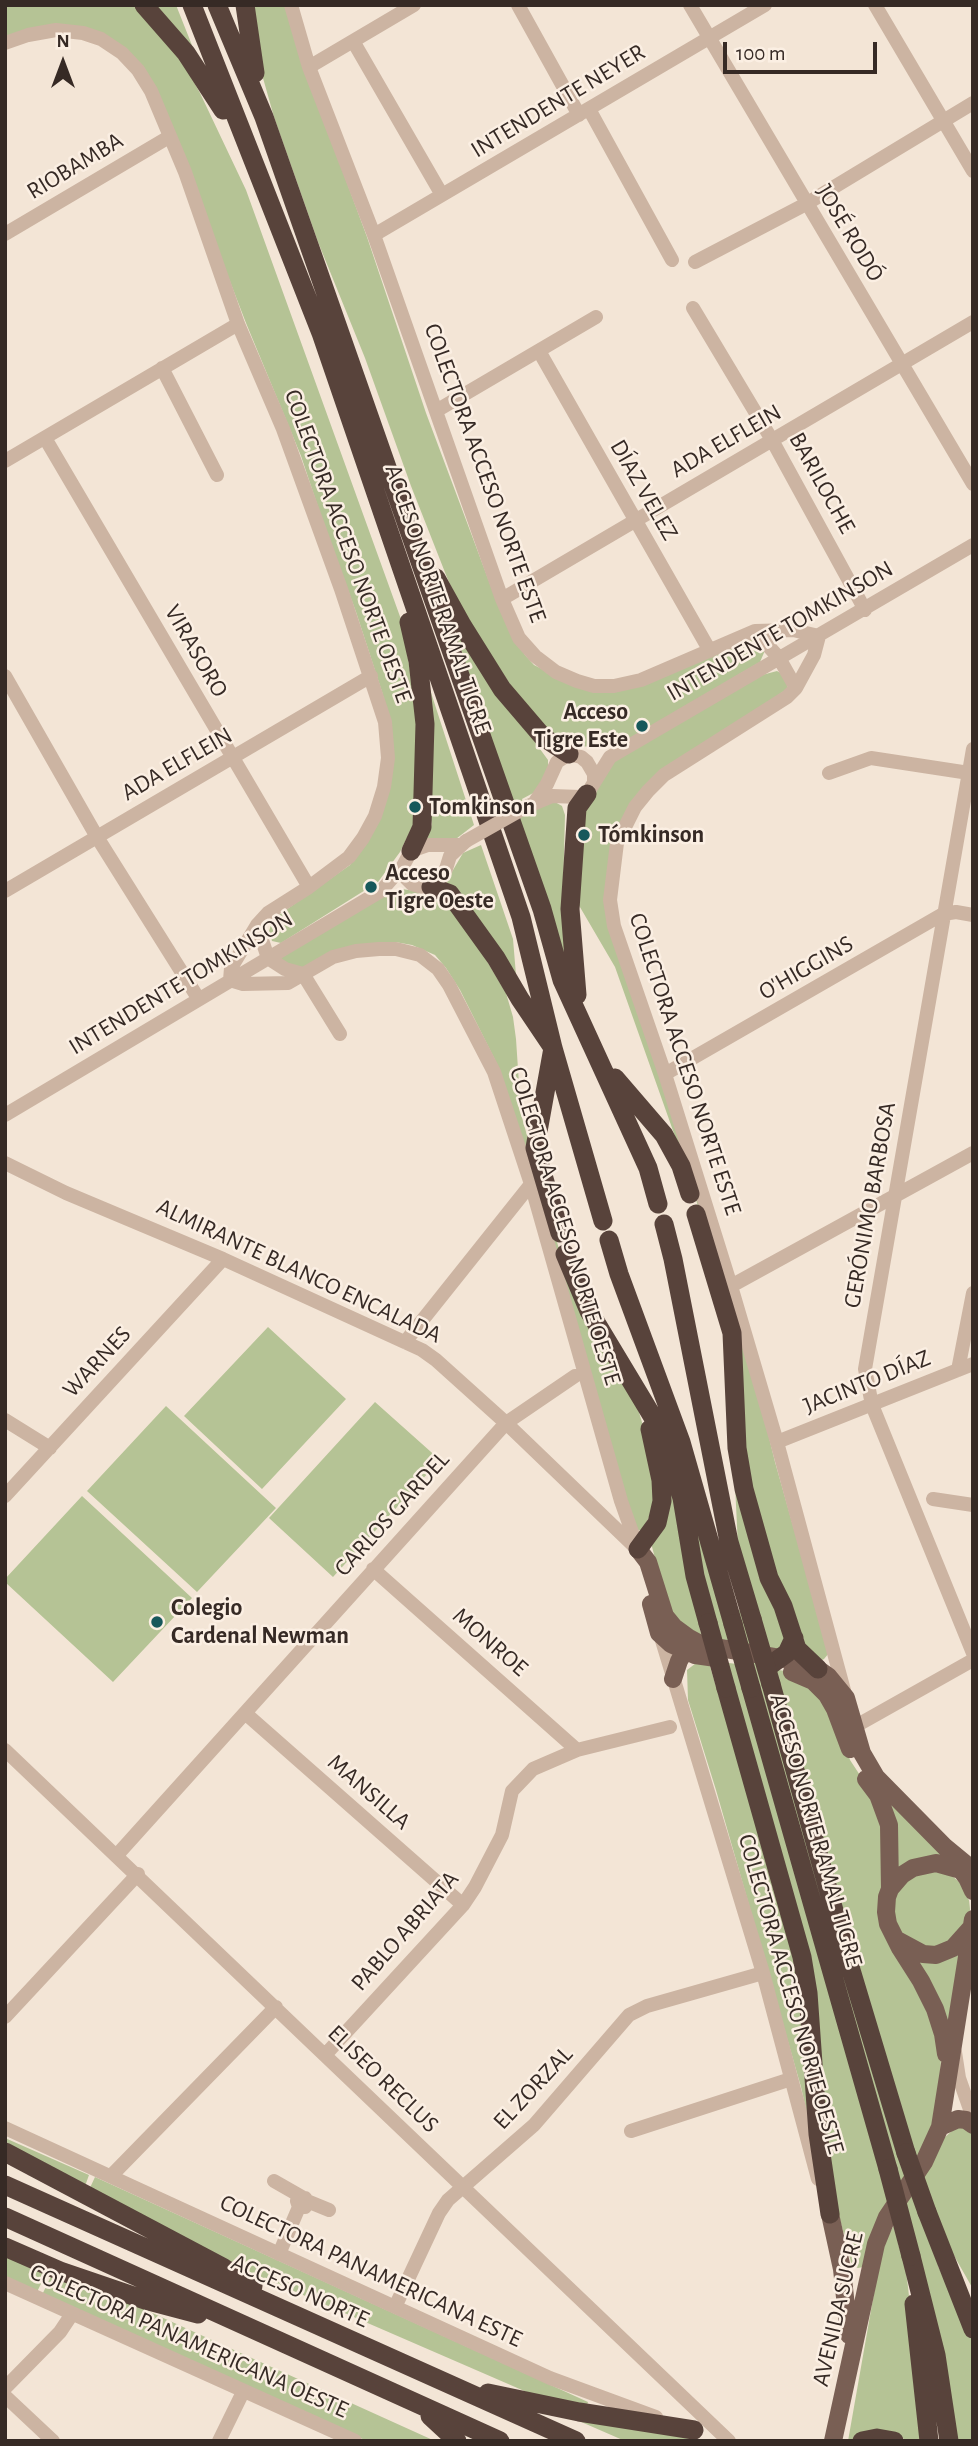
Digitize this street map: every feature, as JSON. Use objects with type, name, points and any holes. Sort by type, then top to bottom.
[{"type":"highway","points":[[144,5],[187,53],[215,95],[256,167]]},
{"type":"highway","name":"ACCESO NORTE RAMAL TIGRE","points":[[192,5],[321,333],[521,917],[553,1048],[603,1221]]},
{"type":"highway","name":"ACCESO NORTE RAMAL TIGRE","points":[[217,5],[264,117],[416,546],[542,909],[562,980],[648,1168],[658,1204]]},
{"type":"highway","points":[[245,5],[264,117]]},
{"type":"highway","points":[[384,515],[418,662],[425,724],[422,827],[407,858]]},
{"type":"highway","points":[[416,546],[502,689],[543,737],[575,755]]},
{"type":"highway","points":[[584,1030],[573,970],[570,909],[577,808],[591,788]]},
{"type":"highway","points":[[422,885],[450,894],[496,958],[553,1048],[536,1148],[559,1233]]},
{"type":"highway","points":[[600,1061],[664,1135],[681,1166],[690,1194]]},
{"type":"highway","points":[[696,1214],[732,1334],[737,1448],[744,1489],[769,1578],[783,1606],[797,1649],[818,1670]]},
{"type":"highway","name":"ACCESO NORTE RAMAL TIGRE","points":[[664,1224],[729,1542],[751,1688],[888,2169],[936,2356],[949,2441]]},
{"type":"highway","name":"ACCESO NORTE RAMAL TIGRE","points":[[609,1240],[743,1622],[774,1669],[845,1950],[906,2153],[973,2329]]},
{"type":"highway","points":[[565,1254],[589,1311],[663,1434],[670,1453],[682,1498],[695,1576],[802,1957],[808,1993],[818,2134],[830,2214]]},
{"type":"highway","points":[[636,1388],[655,1449],[662,1501],[657,1523],[638,1549]]},
{"type":"highway","points":[[774,1669],[794,1638]]},
{"type":"highway","points":[[5,2151],[224,2268],[310,2323]]},
{"type":"highway","name":"ACCESO NORTE","points":[[5,2185],[576,2441]]},
{"type":"highway","points":[[5,2217],[500,2441]]},
{"type":"highway","points":[[939,2244],[973,2300]]},
{"type":"highway","points":[[5,2247],[60,2271],[145,2301],[250,2328]]},
{"type":"highway","points":[[911,2257],[929,2441]]},
{"type":"highway","points":[[450,2385],[579,2412],[694,2430]]},
{"type":"highway","points":[[419,2405],[457,2441]]},
{"type":"highway","points":[[862,2441],[877,2438],[894,2441]]},
{"type":"main road","points":[[638,1549],[639,1565],[659,1633]]},
{"type":"main road","name":"ALMIRANTE BLANCO ENCALADA","points":[[638,1549],[648,1562],[665,1616],[674,1627],[702,1645],[774,1669],[818,1670],[828,1676],[846,1698],[862,1753],[876,1777],[967,1870]]},
{"type":"main road","name":"ALMIRANTE BLANCO ENCALADA","points":[[659,1633],[684,1652],[803,1675],[827,1695],[855,1763],[878,1796],[886,1814],[891,1839],[890,1889],[886,1912],[895,1938]]},
{"type":"main road","points":[[673,1679],[684,1652],[702,1645]]},
{"type":"main road","points":[[890,1889],[902,1875],[925,1864],[936,1863],[967,1870]]},
{"type":"main road","points":[[895,1938],[903,1945],[923,1954],[936,1955],[960,1943],[972,1924]]},
{"type":"main road","name":"AVENIDA SUCRE","points":[[833,2441],[872,2259],[887,2217],[928,2155],[940,2127],[972,1924]]},
{"type":"main road","name":"AVENIDA SUCRE","points":[[895,1938],[935,2010],[945,2042],[946,2078]]},
{"type":"main road","points":[[940,2127],[958,2119],[973,2125]]},
{"type":"main road","name":"COLECTORA ACCESO NORTE OESTE","points":[[830,2214],[842,2269],[849,2332],[848,2373]]},
{"type":"main road","points":[[842,2269],[859,2274],[865,2271],[872,2259]]},
{"type":"street","name":"COLECTORA ACCESO NORTE ESTE","points":[[291,5],[309,67],[374,235],[502,598],[519,638],[535,656],[556,671],[594,686],[614,686],[640,680],[755,631],[793,630],[819,636],[814,655],[796,688],[787,697],[664,775],[635,807],[617,843],[610,900],[614,926],[665,1074],[731,1286],[777,1442],[846,1698]]},
{"type":"street","points":[[309,67],[414,5]]},
{"type":"street","points":[[518,5],[671,260]]},
{"type":"street","name":"JOSÉ RODÓ","points":[[690,5],[973,484]]},
{"type":"street","name":"INTENDENTE NEYER","points":[[374,235],[765,5]]},
{"type":"street","points":[[875,5],[973,171]]},
{"type":"street","name":"COLECTORA ACCESO NORTE OESTE","points":[[5,43],[56,30],[83,33],[101,39],[122,53],[138,70],[151,91],[185,172],[238,324],[283,429],[386,722],[388,758],[384,787],[374,816],[356,847],[349,857],[268,913],[257,925],[231,968],[230,980],[243,984],[288,983],[333,957],[356,951],[397,948],[420,955],[431,962],[449,985],[494,1072],[531,1184],[621,1501],[638,1549]]},
{"type":"street","points":[[353,41],[442,195]]},
{"type":"street","points":[[695,262],[806,204],[973,103]]},
{"type":"street","name":"RIOBAMBA","points":[[5,234],[169,137]]},
{"type":"street","name":"BARILOCHE","points":[[693,308],[772,440],[865,610]]},
{"type":"street","points":[[436,411],[596,317]]},
{"type":"street","name":"ADA ELFLEIN","points":[[502,598],[973,323]]},
{"type":"street","points":[[5,461],[238,324]]},
{"type":"street","name":"DÍAZ VELEZ","points":[[540,351],[710,651]]},
{"type":"street","points":[[162,368],[217,475]]},
{"type":"street","name":"VIRASORO","points":[[45,438],[309,887]]},
{"type":"street","name":"INTENDENTE TOMKINSON","points":[[591,788],[610,757],[973,545]]},
{"type":"street","points":[[755,631],[779,658],[796,688]]},
{"type":"street","points":[[5,676],[97,837],[198,998]]},
{"type":"street","name":"ADA ELFLEIN","points":[[5,891],[371,676]]},
{"type":"street","name":"GERÓNIMO BARBOSA","points":[[973,749],[865,1369],[873,1405],[973,1653]]},
{"type":"street","points":[[463,843],[428,845],[407,858],[406,878],[422,885],[439,882],[450,856],[463,843],[532,804],[552,796],[580,797],[591,788],[591,767],[575,755]]},
{"type":"street","points":[[532,804],[547,784],[557,761],[575,755],[610,757]]},
{"type":"street","points":[[828,773],[871,758],[969,773]]},
{"type":"street","name":"INTENDENTE TOMKINSON","points":[[5,1115],[381,891],[407,858]]},
{"type":"street","name":"INTENDENTE TOMKINSON","points":[[381,891],[422,885]]},
{"type":"street","points":[[943,914],[956,912],[973,915]]},
{"type":"street","name":"O'HIGGINS","points":[[665,1074],[943,914]]},
{"type":"street","points":[[257,925],[268,958],[285,969],[303,974],[340,1034]]},
{"type":"street","points":[[731,1286],[973,1153]]},
{"type":"street","name":"ALMIRANTE BLANCO ENCALADA","points":[[5,1163],[66,1193],[223,1259],[405,1342],[436,1360],[638,1549]]},
{"type":"street","points":[[405,1342],[531,1184]]},
{"type":"street","name":"WARNES","points":[[5,1496],[223,1259]]},
{"type":"street","points":[[958,1370],[973,1293]]},
{"type":"street","name":"JACINTO DÍAZ","points":[[777,1442],[973,1364]]},
{"type":"street","name":"CARLOS GARDEL","points":[[117,1855],[506,1423],[575,1376]]},
{"type":"street","points":[[5,1420],[50,1448]]},
{"type":"street","points":[[933,1499],[973,1505]]},
{"type":"street","points":[[603,1516],[615,1512],[621,1501]]},
{"type":"street","name":"MONROE","points":[[373,1569],[577,1750]]},
{"type":"street","name":"COLECTORA ACCESO NORTE OESTE","points":[[659,1633],[763,1973],[813,2162],[830,2214]]},
{"type":"street","points":[[854,1727],[973,1660]]},
{"type":"street","name":"MANSILLA","points":[[245,1713],[463,1905]]},
{"type":"street","name":"PABLO ABRIATA","points":[[326,2055],[463,1905],[502,1835],[512,1791],[533,1769],[577,1750],[670,1727]]},
{"type":"street","name":"ELISEO RECLUS","points":[[5,1750],[138,1874],[729,2441]]},
{"type":"street","points":[[5,2017],[138,1874]]},
{"type":"street","name":"EL ZORZAL","points":[[395,2307],[439,2213],[448,2200],[534,2125],[629,2015],[647,2006],[763,1973]]},
{"type":"street","points":[[111,2176],[276,2007]]},
{"type":"street","points":[[953,2043],[959,2078],[973,2118]]},
{"type":"street","points":[[631,2131],[791,2080]]},
{"type":"street","name":"COLECTORA PANAMERICANA ESTE","points":[[5,2128],[550,2378],[723,2441]]},
{"type":"street","points":[[274,2181],[303,2201],[329,2210]]},
{"type":"street","points":[[279,2254],[303,2201]]},
{"type":"street","name":"COLECTORA PANAMERICANA OESTE","points":[[5,2283],[355,2441]]},
{"type":"street","points":[[5,2388],[60,2332],[72,2314]]},
{"type":"street","points":[[219,2441],[243,2392]]},
{"type":"street","points":[[5,2396],[53,2441]]},
{"type":"green space","points":[[7,5],[132,5],[151,20],[177,52],[200,93],[246,190],[402,622],[419,725],[415,821],[400,852],[378,882],[281,943],[272,941],[269,931],[273,919],[350,865],[390,789],[383,695],[301,456],[246,323],[155,87],[101,32],[5,38]]},
{"type":"green space","points":[[149,5],[176,5],[205,78]]},
{"type":"green space","points":[[251,5],[287,5],[322,115],[367,237],[426,413],[496,600],[525,655],[534,665],[574,685],[595,689],[758,637],[766,648],[760,662],[619,745],[575,747],[534,721],[466,617],[448,580],[365,358],[318,242],[274,117],[263,78]]},
{"type":"green space","points":[[455,632],[548,760],[548,771],[537,791],[522,799],[527,815],[544,804],[555,802],[562,806],[565,815],[563,893],[566,960]]},
{"type":"green space","points":[[423,668],[474,825],[452,842],[426,841],[432,824],[429,810]]},
{"type":"green space","points":[[777,671],[784,675],[788,683],[787,689],[655,780],[620,832],[608,902],[756,1384],[829,1653],[820,1661],[801,1640],[780,1584],[750,1487],[709,1243],[688,1173],[615,967],[577,902],[583,812],[596,794],[598,783],[613,758],[762,675]]},
{"type":"green space","points":[[481,845],[513,939],[516,975],[446,882],[463,853]]},
{"type":"green space","points":[[402,889],[441,895],[463,921],[506,993],[516,1039],[521,1114],[566,1274],[635,1399],[647,1439],[659,1497],[642,1531],[635,1529],[495,1060],[460,990],[435,955],[412,945],[395,942],[290,977],[278,955],[385,892]]},
{"type":"green space","points":[[268,1327],[346,1399],[262,1489],[184,1416]]},
{"type":"green space","points":[[375,1402],[440,1460],[333,1577],[269,1518]]},
{"type":"green space","points":[[166,1406],[276,1508],[197,1592],[87,1491]]},
{"type":"green space","points":[[669,1473],[701,1634],[713,1637],[684,1483],[731,1645],[699,1638],[670,1615],[651,1543]]},
{"type":"green space","points":[[735,1484],[788,1647],[767,1652],[738,1547]]},
{"type":"green space","points":[[82,1496],[192,1598],[113,1682],[5,1582]]},
{"type":"green space","points":[[739,1610],[743,1611],[772,1669],[803,1678],[834,1709],[850,1760],[875,1798],[881,1813],[884,1888],[941,2052],[940,2094],[934,2129],[863,2267],[858,2268],[852,2266],[835,2200],[816,2019],[721,1662],[737,1664]]},
{"type":"green space","points":[[700,1660],[708,1660],[795,1946],[811,2132],[801,2087],[688,1700],[687,1670]]},
{"type":"green space","points":[[886,1799],[949,1860],[893,1877]]},
{"type":"green space","points":[[931,1870],[946,1873],[963,1887],[970,1909],[967,1924],[953,1941],[931,1948],[916,1945],[899,1931],[892,1909],[895,1894],[909,1877]]},
{"type":"green space","points":[[963,1951],[948,2036],[909,1955]]},
{"type":"green space","points":[[961,2127],[973,2133],[973,2289],[944,2238],[938,2266],[973,2343],[973,2441],[958,2441],[908,2229],[898,2244],[905,2265],[925,2441],[908,2441],[897,2435],[848,2441],[885,2241],[944,2138]]},
{"type":"green space","points":[[5,2138],[89,2175],[84,2189],[26,2155],[5,2141]]},
{"type":"green space","points":[[95,2177],[588,2402],[586,2408],[552,2403],[250,2272],[89,2190]]},
{"type":"green space","points":[[5,2251],[48,2269],[37,2292],[5,2277]]},
{"type":"green space","points":[[53,2272],[128,2302],[435,2441],[367,2441],[42,2295]]},
{"type":"green space","points":[[579,2421],[679,2435],[697,2441],[625,2441]]},
{"type":"place","name":"Acceso Tigre Este","points":[[642,726]]},
{"type":"place","name":"Tomkinson","points":[[415,807]]},
{"type":"place","name":"Tómkinson","points":[[584,835]]},
{"type":"place","name":"Acceso Tigre Oeste","points":[[371,887]]},
{"type":"place","name":"Colegio Cardenal Newman","points":[[157,1622]]}]
